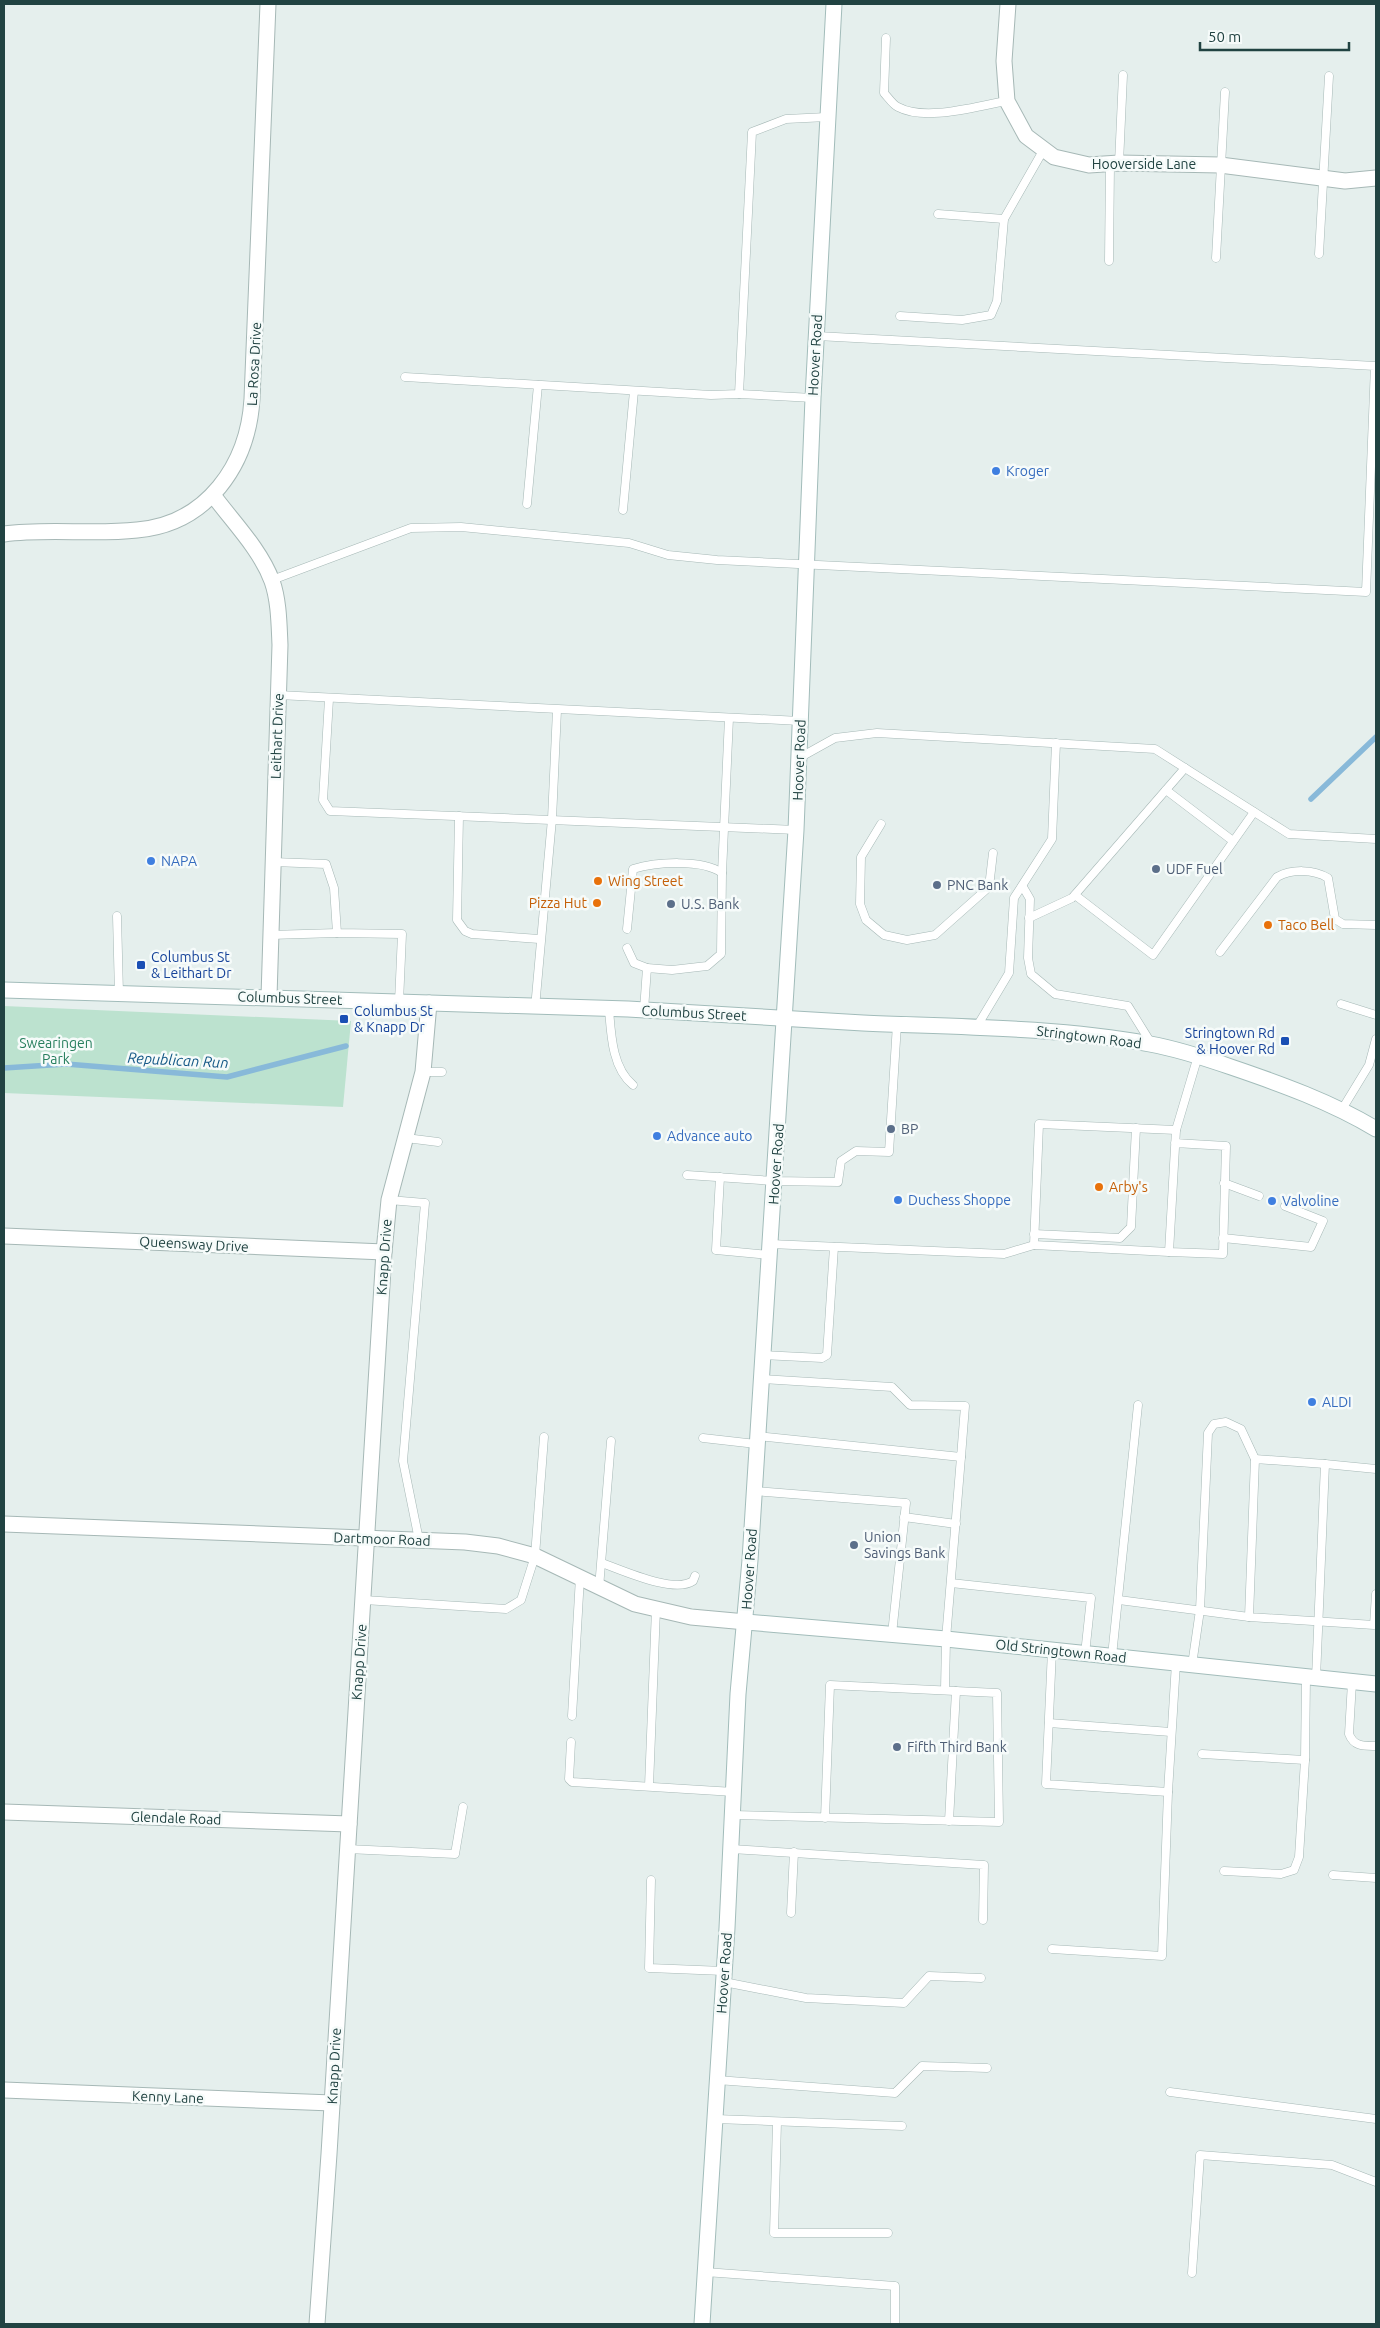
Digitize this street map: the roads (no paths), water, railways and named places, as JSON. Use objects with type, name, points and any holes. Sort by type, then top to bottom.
[{"type":"street","name":"La Rosa Drive","points":[[4,534],[139,530],[165,524],[184,516],[213,495],[227,478],[238,458],[251,414],[256,340],[268,4]]},
{"type":"street","name":"Hoover Road","points":[[702,2324],[724,1976],[738,1694],[746,1622],[796,830],[813,398],[834,4]]},
{"type":"street","name":"Hooverside Lane","points":[[1008,4],[1004,61],[1007,101],[1026,136],[1054,157],[1089,165],[1220,165],[1344,181],[1376,178]]},
{"type":"street","name":"Leithart Drive","points":[[213,495],[251,544],[272,580],[279,614],[269,997]]},
{"type":"street","name":"Columbus Street","points":[[4,990],[644,1010],[723,1014],[785,1020]]},
{"type":"street","name":"Knapp Drive","points":[[317,2324],[368,1538],[384,1252],[389,1200],[424,1072],[429,1003]]},
{"type":"street","name":"Stringtown Road","points":[[785,1020],[1034,1030],[1152,1044],[1198,1056],[1273,1081],[1376,1129]]},
{"type":"street","name":"Queensway Drive","points":[[4,1236],[384,1252]]},
{"type":"street","name":"Dartmoor Road","points":[[4,1524],[419,1540],[498,1546],[535,1556],[635,1604],[708,1620],[746,1622]]},
{"type":"street","name":"Old Stringtown Road","points":[[746,1622],[946,1639],[1376,1684]]},
{"type":"street","name":"Glendale Road","points":[[4,1812],[349,1824]]},
{"type":"street","name":"Kenny Lane","points":[[4,2090],[332,2103]]},
{"type":"lane","points":[[886,38],[884,93],[897,107],[918,114],[950,112],[1007,101]]},
{"type":"lane","points":[[1109,261],[1114,164],[1123,75]]},
{"type":"lane","points":[[1319,254],[1329,76]]},
{"type":"lane","points":[[1216,258],[1225,92]]},
{"type":"lane","points":[[739,394],[752,132],[786,119],[827,117]]},
{"type":"lane","points":[[900,316],[962,320],[991,315],[997,300],[1004,219],[1044,149]]},
{"type":"lane","points":[[938,214],[1004,219]]},
{"type":"lane","points":[[272,580],[411,528],[461,527],[628,543],[668,555],[807,566],[1366,592],[1375,366],[816,336]]},
{"type":"lane","points":[[405,377],[711,395],[739,394],[813,398]]},
{"type":"lane","points":[[527,504],[538,385]]},
{"type":"lane","points":[[623,510],[634,391]]},
{"type":"lane","points":[[278,695],[800,721]]},
{"type":"lane","points":[[329,699],[323,800],[330,811],[796,830]]},
{"type":"lane","points":[[535,1008],[552,819],[558,710]]},
{"type":"lane","points":[[627,948],[634,963],[647,968],[672,970],[707,966],[721,954],[722,873],[726,827],[729,718]]},
{"type":"lane","points":[[799,758],[835,738],[877,733],[1155,749],[1289,834],[1376,839]]},
{"type":"lane","points":[[976,1028],[1009,973],[1014,898],[1023,887],[1052,839],[1056,743]]},
{"type":"lane","points":[[1029,918],[1075,895],[1185,768]]},
{"type":"lane","points":[[1166,790],[1233,841]]},
{"type":"lane","points":[[1075,895],[1153,955],[1254,812]]},
{"type":"lane","points":[[458,816],[458,920],[460,927],[472,934],[540,939]]},
{"type":"lane","points":[[882,824],[861,857],[860,904],[866,920],[884,935],[907,940],[934,935],[989,887],[993,853]]},
{"type":"lane","points":[[273,862],[326,864],[334,888],[337,933]]},
{"type":"lane","points":[[628,929],[633,869],[648,864],[695,864],[715,868],[722,873]]},
{"type":"lane","points":[[1220,952],[1277,877],[1289,871],[1320,873],[1328,878],[1335,919],[1343,924],[1376,925]]},
{"type":"lane","points":[[1023,887],[1030,899],[1028,958],[1031,974],[1054,994],[1128,1006],[1152,1044]]},
{"type":"lane","points":[[117,916],[119,994]]},
{"type":"lane","points":[[270,935],[402,934],[399,1002]]},
{"type":"lane","points":[[644,1010],[647,968]]},
{"type":"lane","points":[[1341,1004],[1376,1015]]},
{"type":"lane","points":[[609,1009],[615,1050],[622,1072],[633,1085]]},
{"type":"lane","points":[[687,1175],[774,1182],[838,1182],[841,1161],[856,1151],[889,1152],[897,1024]]},
{"type":"lane","points":[[1340,1111],[1369,1065],[1376,1039]]},
{"type":"lane","points":[[1169,1252],[1176,1130],[1198,1056]]},
{"type":"lane","points":[[424,1072],[442,1072]]},
{"type":"lane","points":[[1034,1245],[1039,1124],[1176,1130]]},
{"type":"lane","points":[[1034,1234],[1120,1238],[1131,1227],[1136,1128]]},
{"type":"lane","points":[[406,1138],[438,1142]]},
{"type":"lane","points":[[720,1177],[716,1250],[834,1247],[1004,1254],[1034,1245],[1223,1254],[1226,1146],[1175,1143]]},
{"type":"lane","points":[[1224,1184],[1258,1196]]},
{"type":"lane","points":[[389,1200],[425,1203],[403,1461],[419,1540]]},
{"type":"lane","points":[[1223,1238],[1311,1247],[1323,1221],[1285,1206]]},
{"type":"lane","points":[[762,1355],[822,1358],[827,1355],[834,1247]]},
{"type":"lane","points":[[760,1379],[892,1387],[910,1405],[965,1406],[946,1639],[945,1690]]},
{"type":"lane","points":[[1112,1656],[1138,1405]]},
{"type":"lane","points":[[1192,1665],[1200,1610],[1208,1433],[1214,1424],[1226,1422],[1240,1429],[1255,1460],[1249,1616]]},
{"type":"lane","points":[[364,1600],[506,1609],[521,1600],[535,1556],[544,1437]]},
{"type":"lane","points":[[703,1438],[757,1440],[961,1457]]},
{"type":"lane","points":[[599,1588],[611,1441]]},
{"type":"lane","points":[[1255,1460],[1376,1469]]},
{"type":"lane","points":[[1224,1871],[1281,1874],[1294,1870],[1299,1857],[1311,1678],[1318,1623],[1325,1464]]},
{"type":"lane","points":[[754,1491],[906,1503],[892,1634]]},
{"type":"lane","points":[[904,1517],[956,1524]]},
{"type":"lane","points":[[602,1562],[638,1576],[667,1583],[688,1585],[694,1581],[695,1576]]},
{"type":"lane","points":[[572,1716],[580,1577]]},
{"type":"lane","points":[[951,1583],[1091,1598],[1085,1654]]},
{"type":"lane","points":[[1119,1600],[1318,1623],[1374,1625],[1376,1594]]},
{"type":"lane","points":[[649,1786],[656,1609]]},
{"type":"lane","points":[[1052,1650],[1046,1784],[1168,1792]]},
{"type":"lane","points":[[1052,1949],[1162,1956],[1168,1792],[1176,1663]]},
{"type":"lane","points":[[1352,1682],[1349,1734],[1358,1745],[1376,1746]]},
{"type":"lane","points":[[733,1816],[999,1822],[997,1693],[830,1685],[825,1818]]},
{"type":"lane","points":[[950,1821],[956,1691]]},
{"type":"lane","points":[[1049,1723],[1172,1732]]},
{"type":"lane","points":[[571,1742],[569,1779],[572,1782],[734,1792]]},
{"type":"lane","points":[[1202,1754],[1305,1760]]},
{"type":"lane","points":[[347,1849],[455,1854],[463,1807]]},
{"type":"lane","points":[[731,1849],[984,1864],[983,1920]]},
{"type":"lane","points":[[791,1913],[794,1852]]},
{"type":"lane","points":[[1333,1875],[1376,1878]]},
{"type":"lane","points":[[651,1880],[649,1968],[724,1976],[806,1998],[904,2003],[929,1976],[981,1978]]},
{"type":"lane","points":[[717,2080],[895,2093],[922,2066],[987,2068]]},
{"type":"lane","points":[[1170,2092],[1376,2118]]},
{"type":"lane","points":[[715,2119],[902,2126]]},
{"type":"lane","points":[[777,2122],[774,2233],[888,2233]]},
{"type":"lane","points":[[1192,2273],[1200,2155],[1332,2165],[1376,2182]]},
{"type":"lane","points":[[705,2272],[895,2286],[895,2324]]},
{"type":"waterway","name":"Republican Run","points":[[1311,799],[1376,737]]},
{"type":"waterway","name":"Republican Run","points":[[4,1068],[66,1064],[227,1077],[346,1046]]},
{"type":"place","name":"Kroger","points":[[996,471]]},
{"type":"place","name":"NAPA","points":[[151,861]]},
{"type":"place","name":"UDF Fuel","points":[[1156,869]]},
{"type":"place","name":"Wing Street","points":[[598,881]]},
{"type":"place","name":"PNC Bank","points":[[937,885]]},
{"type":"place","name":"Pizza Hut","points":[[597,903]]},
{"type":"place","name":"U.S. Bank","points":[[671,904]]},
{"type":"place","name":"Taco Bell","points":[[1268,925]]},
{"type":"place","name":"Columbus St & Leithart Dr","points":[[141,965]]},
{"type":"place","name":"Columbus St & Knapp Dr","points":[[344,1019]]},
{"type":"place","name":"Stringtown Rd & Hoover Rd","points":[[1285,1041]]},
{"type":"place","name":"BP","points":[[891,1129]]},
{"type":"place","name":"Advance auto","points":[[657,1136]]},
{"type":"place","name":"Arby's","points":[[1099,1187]]},
{"type":"place","name":"Duchess Shoppe","points":[[898,1200]]},
{"type":"place","name":"Valvoline","points":[[1272,1201]]},
{"type":"place","name":"ALDI","points":[[1312,1402]]},
{"type":"place","name":"Union Savings Bank","points":[[854,1545]]},
{"type":"place","name":"Fifth Third Bank","points":[[897,1747]]},
{"type":"park label","name":"Swearingen Park","points":[[56,1052]]}]
